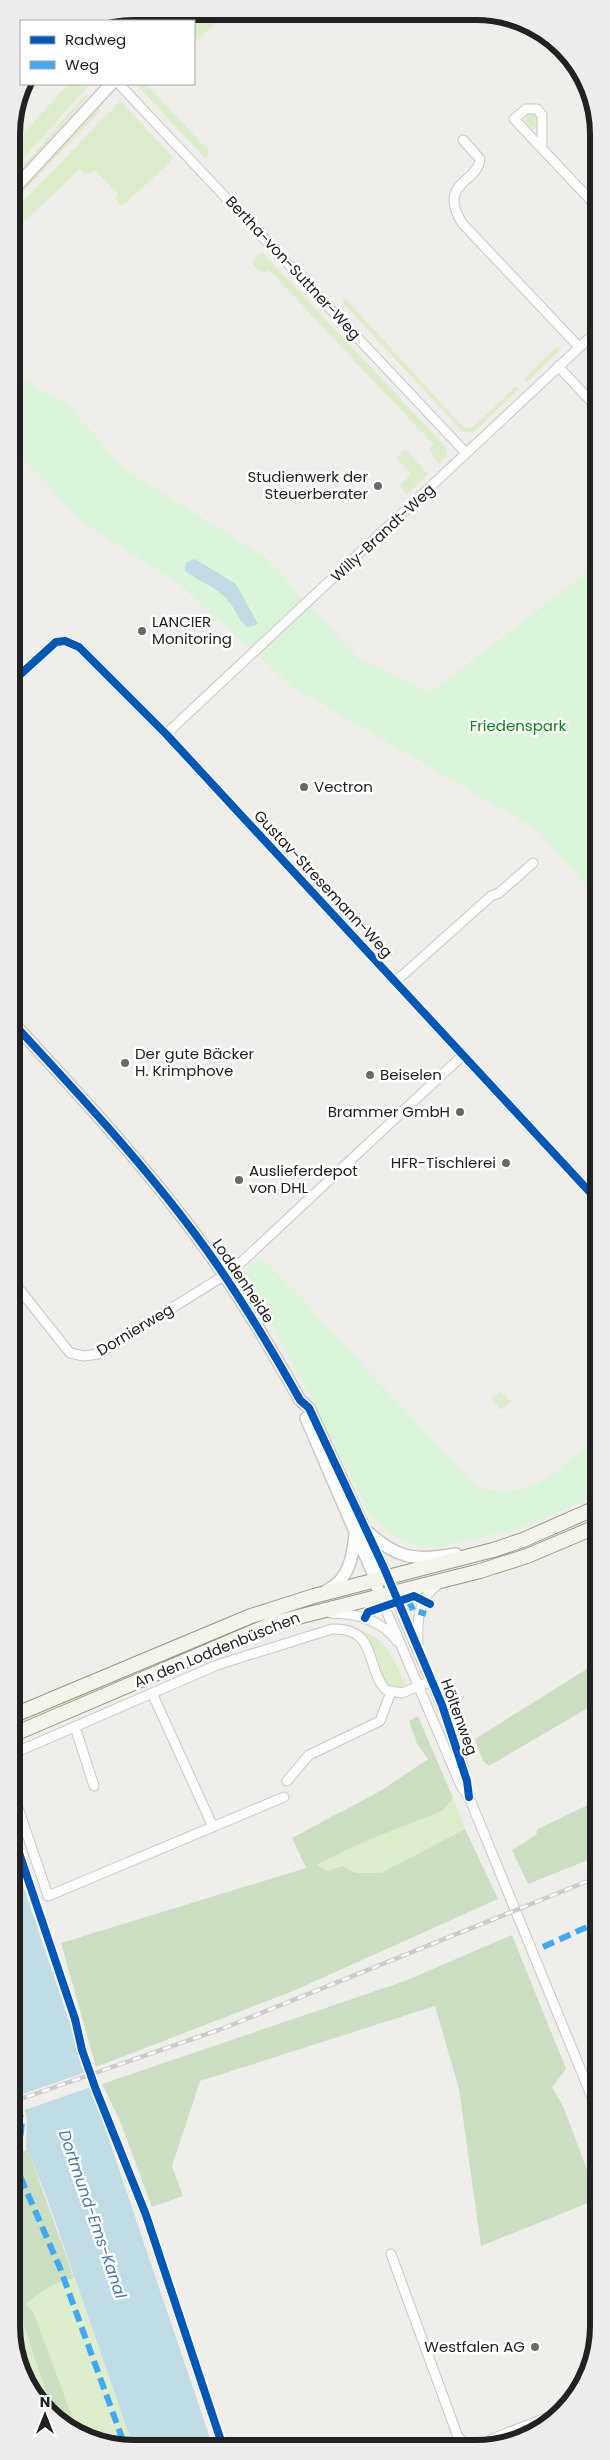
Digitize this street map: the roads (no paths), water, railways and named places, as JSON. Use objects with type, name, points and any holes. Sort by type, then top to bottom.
[{"type":"main road","name":"An den Loddenbüschen","points":[[20,1713],[208,1633],[314,1596],[494,1550],[563,1524],[590,1511]]},
{"type":"main road","name":"An den Loddenbüschen","points":[[20,1733],[262,1628],[307,1614],[448,1579],[526,1556],[590,1529]]},
{"type":"street","points":[[20,182],[110,85]]},
{"type":"street","name":"Bertha-von-Suttner-Weg","points":[[120,85],[466,453]]},
{"type":"street","points":[[463,140],[480,159],[479,165],[458,188],[454,197],[456,213],[462,223],[579,347]]},
{"type":"street","points":[[542,147],[590,199]]},
{"type":"street","name":"Willy-Brandt-Weg","points":[[166,734],[590,337]]},
{"type":"street","points":[[558,366],[590,400]]},
{"type":"street","name":"Gustav-Stresemann-Weg","points":[[20,673],[56,642],[72,643],[97,664],[166,734],[590,1193]]},
{"type":"street","points":[[395,982],[491,896],[500,893],[533,863]]},
{"type":"street","name":"Loddenheide","points":[[20,1031],[96,1114],[166,1196],[224,1275],[300,1400],[309,1408],[324,1438],[387,1595]]},
{"type":"street","points":[[224,1275],[251,1255],[462,1056]]},
{"type":"street","name":"Dornierweg","points":[[20,1290],[70,1353],[90,1356],[106,1350],[224,1275]]},
{"type":"street","points":[[314,1596],[337,1584],[345,1574],[361,1531],[394,1551],[414,1558],[494,1550]]},
{"type":"street","name":"Höltenweg","points":[[418,1649],[418,1616],[424,1600],[432,1588],[448,1579]]},
{"type":"street","name":"Höltenweg","points":[[387,1595],[418,1649],[432,1681],[467,1781],[469,1797]]},
{"type":"street","name":"Höltenweg","points":[[387,1595],[403,1649],[461,1786],[469,1797],[590,2078]]},
{"type":"street","name":"Höltenweg","points":[[307,1614],[333,1613],[358,1616],[387,1630],[403,1649]]},
{"type":"street","name":"An den Loddenbüschen","points":[[20,1751],[238,1657],[321,1632],[338,1629],[354,1634],[363,1641],[370,1651],[380,1683],[391,1692]]},
{"type":"street","points":[[287,1781],[309,1755],[380,1721],[391,1692],[402,1693],[432,1681]]},
{"type":"street","name":"An den Loddenbüschen","points":[[152,1693],[213,1827]]},
{"type":"street","points":[[74,1727],[94,1786]]},
{"type":"street","points":[[20,1814],[48,1896],[284,1796]]},
{"type":"street","points":[[391,2254],[458,2437],[461,2440]]},
{"type":"street","points":[[498,2438],[538,2422]]},
{"type":"water","points":[[195,559],[236,584],[258,624],[248,627],[241,621],[225,597],[185,571],[187,563]]},
{"type":"water","name":"Dortmund-Ems-Kanal","points":[[20,1877],[211,2440],[131,2440],[48,2201],[30,2155],[26,2151],[27,2118],[20,2097]]},
{"type":"railway","points":[[20,2099],[224,2028],[590,1880]]},
{"type":"place","name":"Studienwerk der Steuerberater","points":[[378,486]]},
{"type":"place","name":"LANCIER Monitoring","points":[[142,631]]},
{"type":"place","name":"Vectron","points":[[304,787]]},
{"type":"place","name":"Der gute Bäcker H. Krimphove","points":[[125,1063]]},
{"type":"place","name":"Beiselen","points":[[370,1075]]},
{"type":"place","name":"Brammer GmbH","points":[[460,1112]]},
{"type":"place","name":"HFR-Tischlerei","points":[[506,1163]]},
{"type":"place","name":"Auslieferdepot von DHL","points":[[239,1180]]},
{"type":"place","name":"Westfalen AG","points":[[535,2347]]},
{"type":"park label","name":"Friedenspark","points":[[518,726]]}]
